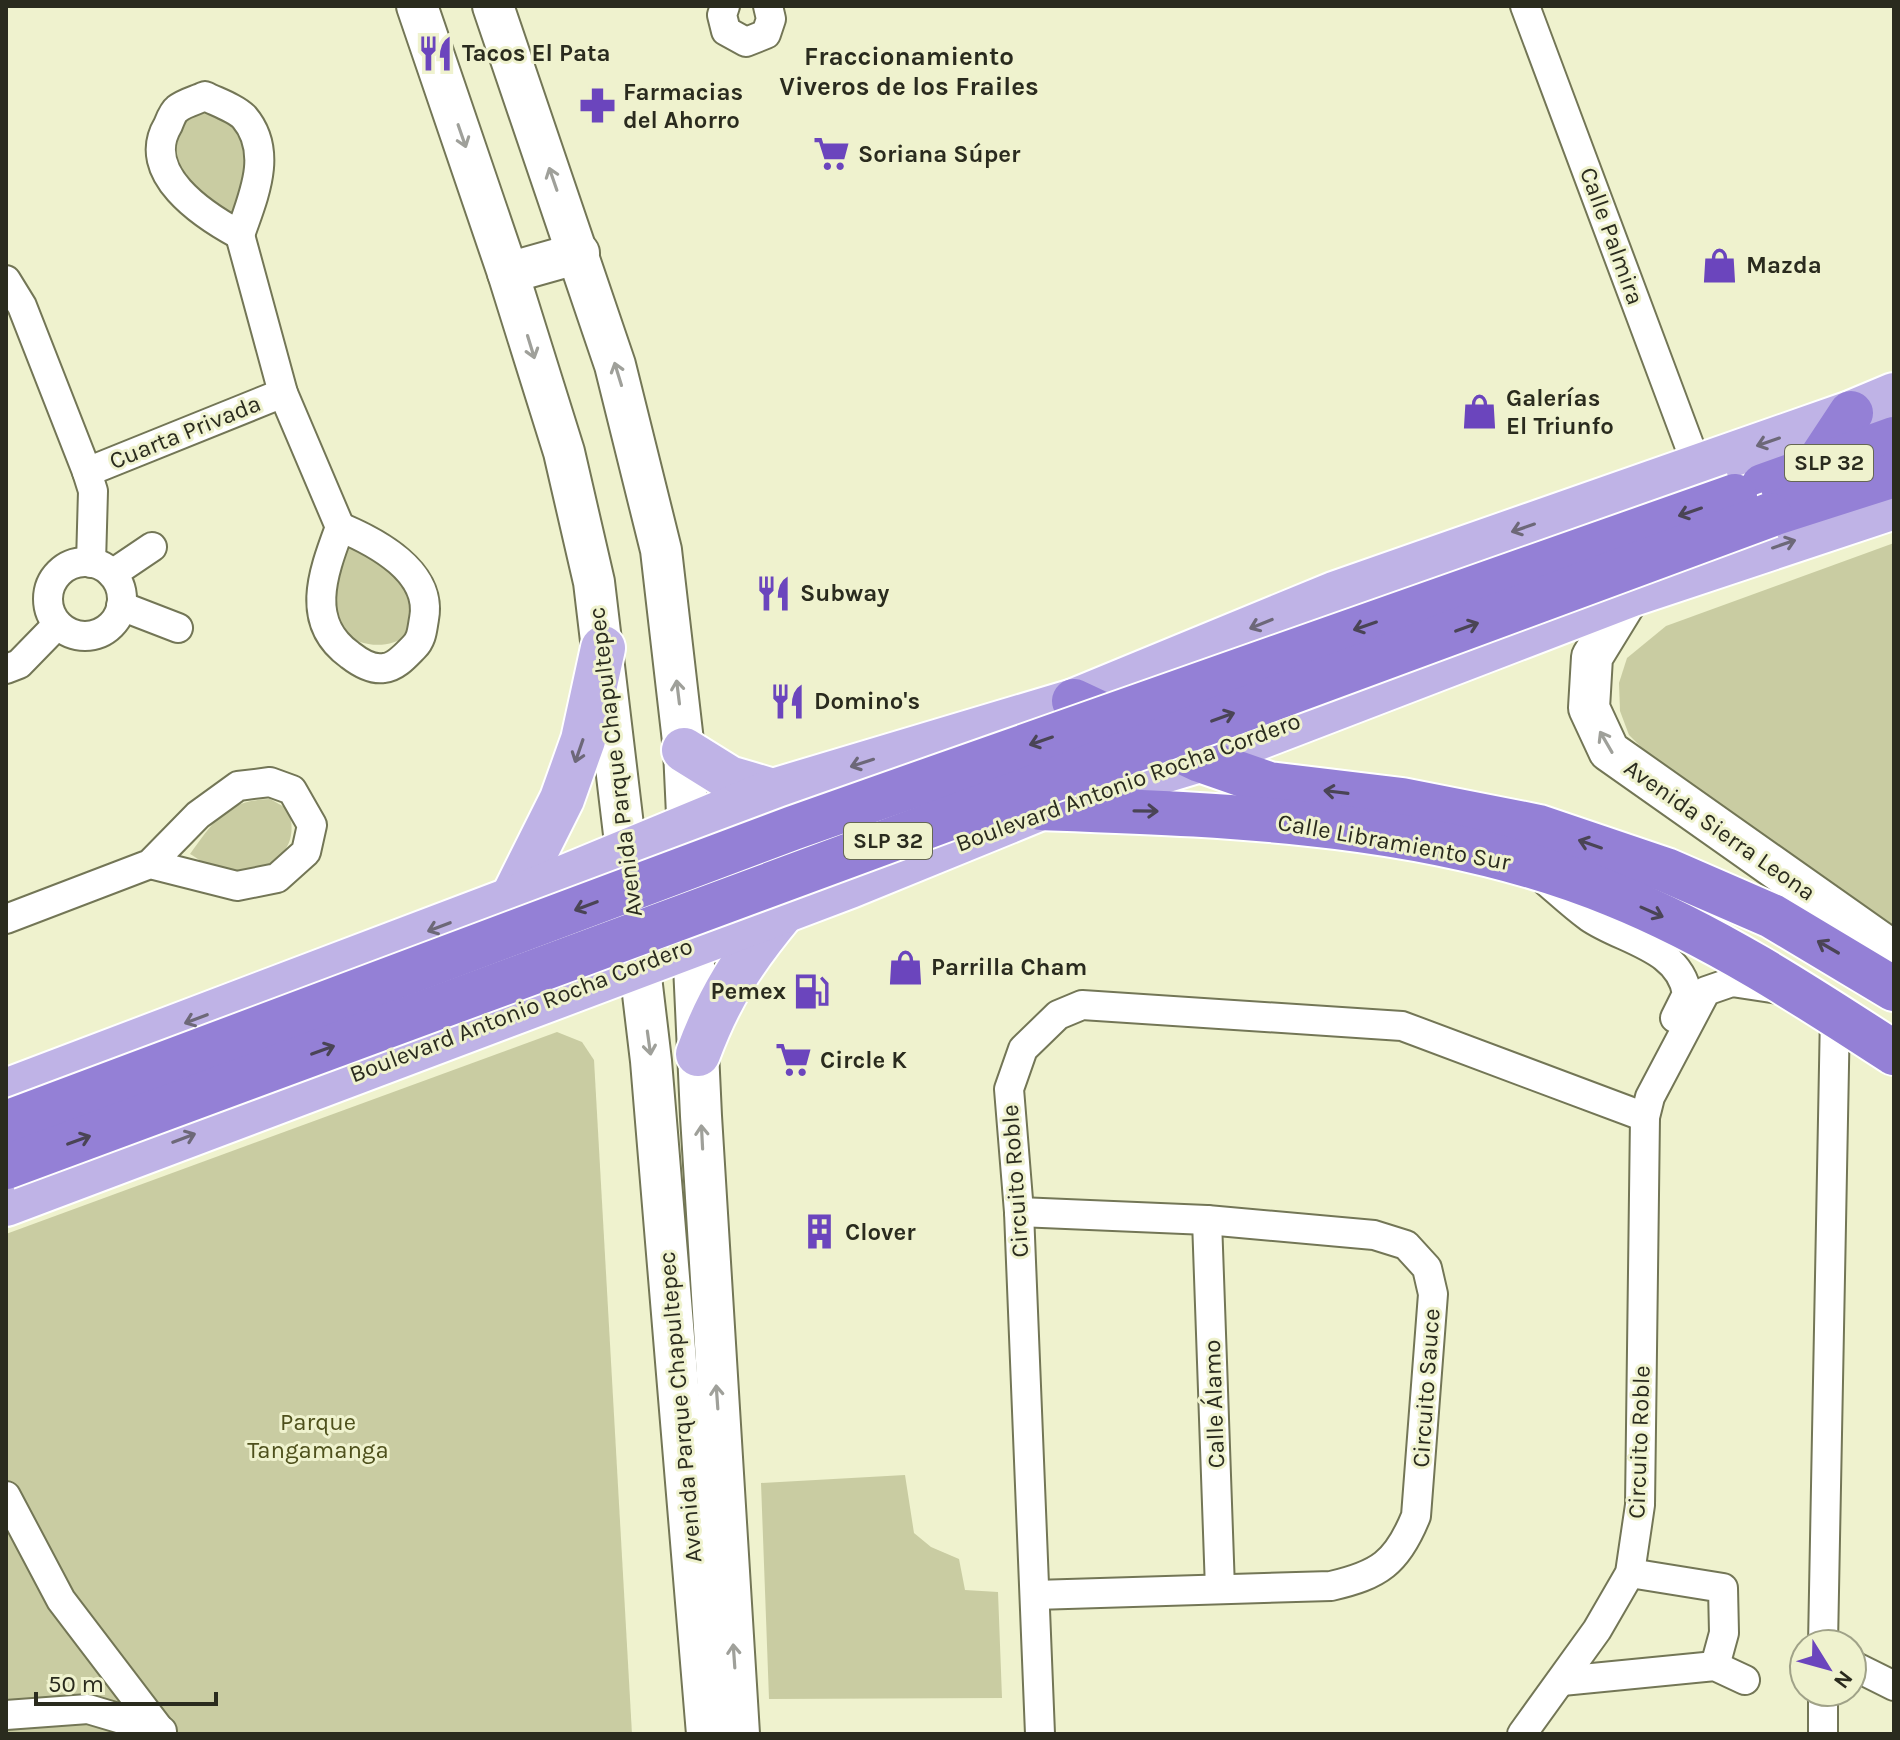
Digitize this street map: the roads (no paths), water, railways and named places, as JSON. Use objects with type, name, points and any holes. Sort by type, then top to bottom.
[{"type":"highway","points":[[1814,469],[1851,413]]},
{"type":"highway","name":"SLP 32","points":[[6,1167],[1767,500],[1814,469],[1894,439]]},
{"type":"highway","name":"SLP 32","points":[[6,1123],[793,828],[1767,500],[1894,475]]},
{"type":"highway","name":"Calle Libramiento Sur","points":[[1074,701],[1200,760],[1269,784],[1402,800],[1539,827],[1713,887],[1772,916],[1894,989]]},
{"type":"highway","name":"Calle Libramiento Sur","points":[[1041,808],[1235,814],[1395,837],[1526,865],[1612,894],[1669,920],[1835,1014],[1894,1053]]},
{"type":"main road","name":"Avenida Parque Chapultepec","points":[[417,6],[508,273],[564,452],[594,582],[651,1061],[707,1734]]},
{"type":"main road","name":"Avenida Parque Chapultepec","points":[[493,6],[579,253],[622,388],[661,550],[684,750],[698,1054],[739,1734]]},
{"type":"main road","points":[[508,273],[579,253]]},
{"type":"main road","points":[[6,1091],[512,899],[773,791],[909,747],[1074,701],[1334,594],[1851,413],[1894,395]]},
{"type":"main road","name":"Boulevard Antonio Rocha Cordero","points":[[6,1204],[850,886],[1041,808],[1200,760],[1630,595],[1894,507]]},
{"type":"main road","name":"Avenida Sierra Leona","points":[[1630,595],[1592,657],[1589,708],[1609,751],[1894,952]]},
{"type":"main road","points":[[512,899],[562,799],[583,740],[603,648]]},
{"type":"main road","points":[[684,750],[729,778],[773,791]]},
{"type":"main road","points":[[815,779],[745,826],[731,843],[727,867],[731,882],[747,896],[764,901],[850,886]]},
{"type":"main road","points":[[512,899],[532,910],[550,929],[555,945],[557,970],[548,989],[531,1007]]},
{"type":"main road","points":[[698,1054],[716,1006],[730,982],[744,959],[783,911]]},
{"type":"street","points":[[725,6],[722,15],[726,31],[746,42],[766,34],[771,19],[768,6]]},
{"type":"street","name":"Calle Palmira","points":[[1525,6],[1697,466]]},
{"type":"street","points":[[205,96],[242,115],[260,144],[259,174],[240,235],[209,218],[182,193],[162,166],[160,137],[177,109],[205,96]]},
{"type":"street","name":"Cuarta Privada","points":[[240,235],[283,393],[340,527]]},
{"type":"street","points":[[8,287],[22,306],[87,472],[93,491],[101,568],[118,583],[121,606],[110,626],[89,636],[66,632],[57,625],[48,604],[52,582],[68,566],[101,568],[152,547]]},
{"type":"street","name":"Cuarta Privada","points":[[87,472],[283,393]]},
{"type":"street","points":[[340,527],[367,539],[394,558],[415,578],[427,605],[421,640],[402,660],[384,668],[362,664],[332,642],[321,610],[324,572],[340,527]]},
{"type":"street","points":[[121,606],[178,628]]},
{"type":"street","points":[[6,669],[19,664],[57,625]]},
{"type":"street","points":[[6,919],[150,864],[198,815],[238,786],[270,782],[292,790],[312,825],[306,852],[277,878],[237,886],[150,864]]},
{"type":"street","points":[[1526,865],[1590,918],[1670,960],[1681,973],[1693,997]]},
{"type":"street","points":[[1604,1101],[1634,1089],[1650,1071],[1693,997],[1718,984],[1732,982],[1796,991]]},
{"type":"street","name":"Circuito Roble","points":[[1522,1734],[1562,1681],[1630,1573],[1640,1505],[1645,1117],[1650,1097],[1693,997]]},
{"type":"street","name":"Circuito Roble","points":[[1040,1734],[1019,1212],[1009,1089],[1023,1049],[1058,1015],[1082,1005],[1402,1026],[1645,1117]]},
{"type":"street","points":[[1823,1628],[1835,1014]]},
{"type":"street","name":"Circuito Sauce","points":[[1019,1212],[1207,1220],[1374,1235],[1406,1245],[1427,1268],[1433,1294],[1416,1516],[1408,1536],[1392,1558],[1369,1578],[1331,1586],[1035,1595]]},
{"type":"street","name":"Calle Álamo","points":[[1207,1220],[1220,1589]]},
{"type":"street","points":[[6,1496],[61,1600],[165,1732]]},
{"type":"street","points":[[1630,1573],[1723,1588],[1724,1633],[1715,1666]]},
{"type":"street","points":[[1562,1681],[1715,1666],[1745,1680]]},
{"type":"street","points":[[1868,1673],[1894,1686]]},
{"type":"street","points":[[1823,1708],[1823,1734]]},
{"type":"street","points":[[6,1715],[89,1721],[165,1732]]},
{"type":"place","name":"Tacos El Pata","points":[[436,53]]},
{"type":"place","name":"Farmacias del Ahorro","points":[[597,106]]},
{"type":"place","name":"Soriana Súper","points":[[832,154]]},
{"type":"place","name":"Mazda","points":[[1720,265]]},
{"type":"place","name":"Galerías El Triunfo","points":[[1480,412]]},
{"type":"place","name":"Subway","points":[[774,593]]},
{"type":"place","name":"Domino's","points":[[788,701]]},
{"type":"place","name":"Parrilla Cham","points":[[905,967]]},
{"type":"place","name":"Pemex","points":[[812,991]]},
{"type":"place","name":"Circle K","points":[[794,1060]]},
{"type":"place","name":"Clover","points":[[819,1232]]},
{"type":"district","name":"Fraccionamiento Viveros de los Frailes","points":[[909,71]]},
{"type":"park label","name":"Parque Tangamanga","points":[[318,1436]]}]
